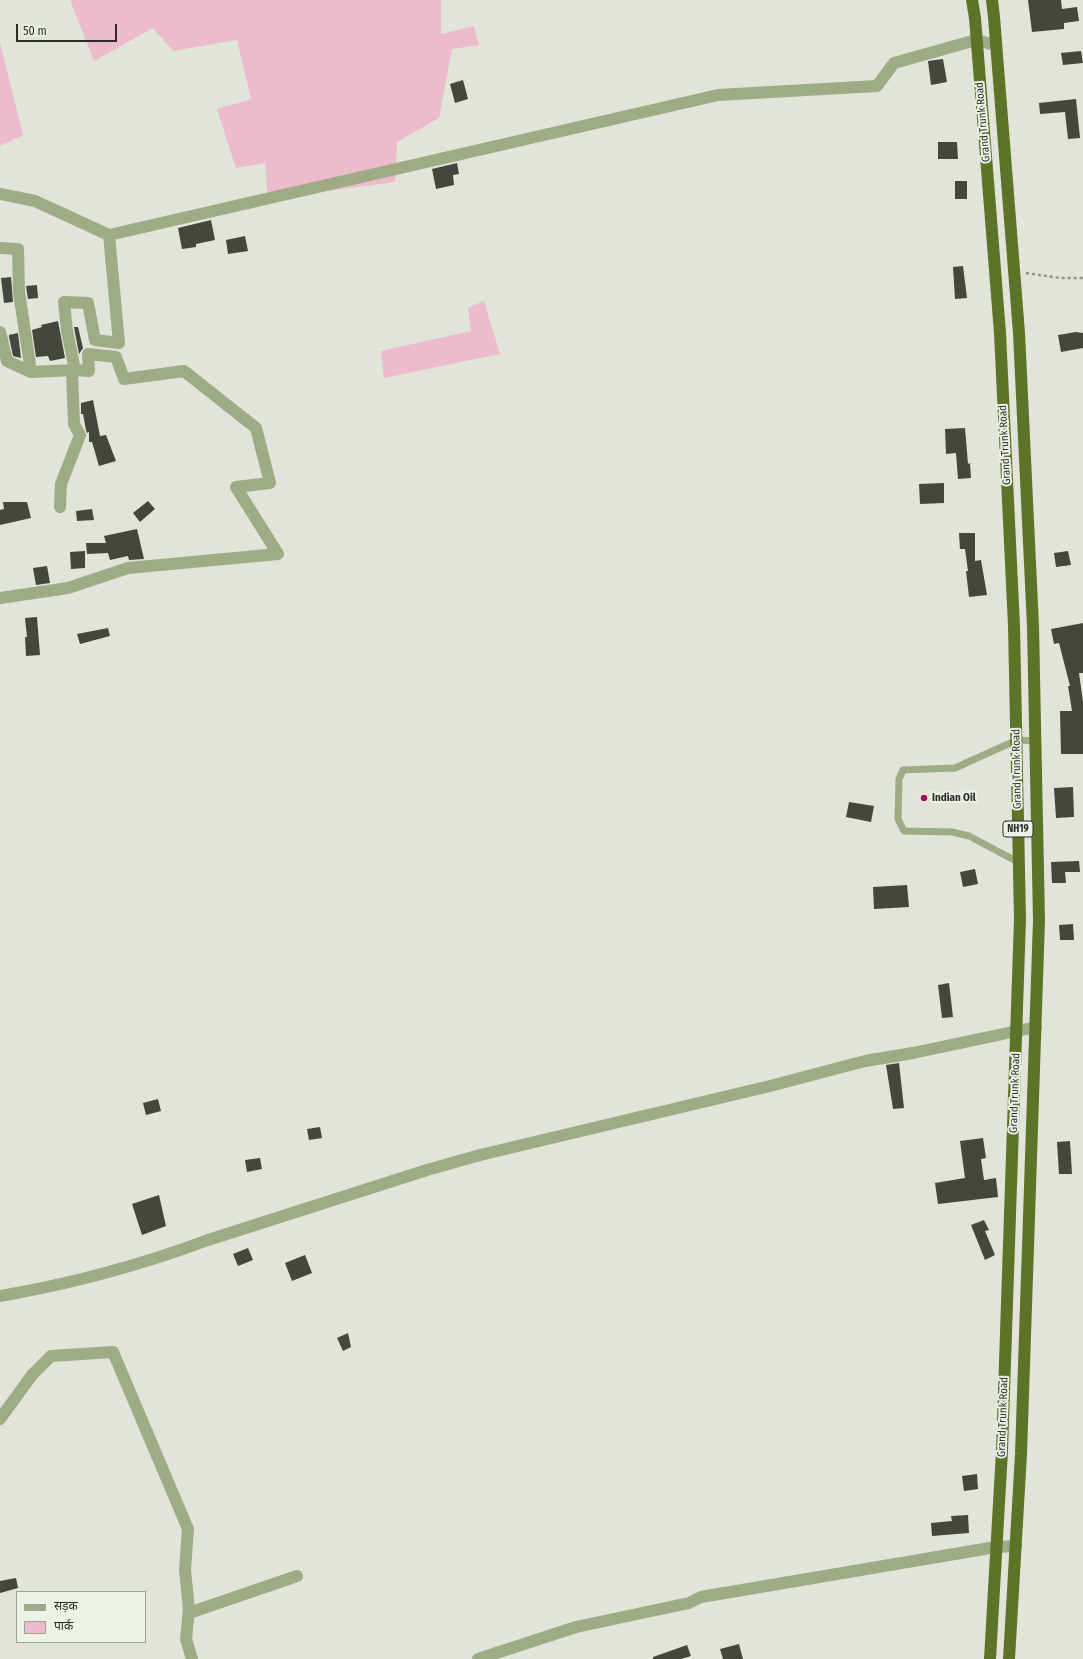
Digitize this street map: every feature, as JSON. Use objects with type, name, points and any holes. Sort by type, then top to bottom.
[{"type":"highway","name":"Grand Trunk Road","points":[[972,0],[975,18],[1000,333],[1014,626],[1020,919],[1002,1451],[990,1659]]},
{"type":"highway","name":"Grand Trunk Road","points":[[992,0],[1019,333],[1032,619],[1039,920],[1021,1454],[1009,1659]]},
{"type":"street","points":[[0,194],[35,201],[109,235],[718,95],[877,86],[894,63],[976,40],[995,45]]},
{"type":"street","points":[[60,507],[61,484],[80,435],[74,424],[72,372],[75,370],[67,331],[64,302],[88,304],[95,340],[119,343],[109,235]]},
{"type":"street","points":[[0,248],[18,249],[19,292],[31,372]]},
{"type":"street","points":[[0,332],[7,360],[31,372],[75,370],[89,371],[88,354],[116,356],[124,379],[184,371],[256,428],[270,483],[236,487],[278,554],[128,568],[68,588],[0,598]]},
{"type":"street","points":[[0,1296],[94,1275],[172,1253],[208,1240],[427,1170],[480,1155],[770,1086],[865,1061],[912,1053],[1036,1026]]},
{"type":"street","points":[[0,1419],[32,1375],[51,1356],[113,1352],[188,1529],[185,1570],[189,1613],[186,1639],[192,1659]]},
{"type":"street","points":[[478,1659],[576,1628],[689,1603],[701,1597],[996,1547],[1016,1546]]},
{"type":"street","points":[[189,1613],[297,1576]]},
{"type":"lane","points":[[1018,862],[969,836],[952,832],[904,831],[898,818],[899,779],[903,770],[955,768],[1017,740],[1036,741]]},
{"type":"path","points":[[1014,272],[1060,278],[1083,278]]},
{"type":"green space","points":[[70,0],[441,0],[441,34],[474,26],[479,45],[452,49],[439,118],[397,142],[395,182],[268,199],[265,163],[236,168],[217,109],[251,99],[237,40],[173,51],[153,28],[94,61]]},
{"type":"green space","points":[[0,43],[23,135],[0,146]]},
{"type":"green space","points":[[484,301],[500,354],[384,378],[381,351],[471,331],[468,308]]},
{"type":"building","points":[[1028,0],[1061,0],[1062,9],[1077,7],[1079,21],[1064,23],[1064,29],[1032,32]]},
{"type":"building","points":[[1081,51],[1083,63],[1063,65],[1061,53]]},
{"type":"building","points":[[943,59],[947,82],[931,85],[928,61]]},
{"type":"building","points":[[463,80],[468,99],[455,103],[450,84]]},
{"type":"building","points":[[1076,99],[1080,138],[1068,139],[1065,112],[1040,114],[1039,103]]},
{"type":"building","points":[[938,142],[957,142],[958,159],[938,159]]},
{"type":"building","points":[[457,163],[459,174],[453,175],[454,185],[436,189],[432,169]]},
{"type":"building","points":[[955,181],[967,181],[967,199],[955,199]]},
{"type":"building","points":[[211,220],[215,240],[196,244],[196,247],[182,249],[178,228]]},
{"type":"building","points":[[245,236],[248,251],[228,254],[226,240]]},
{"type":"building","points":[[963,266],[967,298],[955,299],[953,267]]},
{"type":"building","points":[[11,277],[13,302],[4,303],[1,278]]},
{"type":"building","points":[[37,285],[38,298],[28,299],[26,286]]},
{"type":"building","points":[[58,321],[65,358],[50,361],[48,356],[36,357],[32,330],[42,327],[41,325]]},
{"type":"building","points":[[74,327],[78,327],[83,348],[79,354]]},
{"type":"building","points":[[1076,332],[1083,333],[1083,348],[1061,352],[1058,335]]},
{"type":"building","points":[[18,333],[21,358],[13,356],[9,337],[9,335]]},
{"type":"building","points":[[93,400],[100,436],[106,435],[116,461],[99,466],[92,442],[89,442],[89,432],[87,433],[83,414],[81,414],[81,403]]},
{"type":"building","points":[[965,428],[968,464],[970,463],[971,478],[958,479],[956,453],[946,454],[945,429]]},
{"type":"building","points":[[944,483],[944,503],[920,504],[919,484]]},
{"type":"building","points":[[148,501],[155,509],[140,522],[133,513]]},
{"type":"building","points":[[3,502],[27,502],[31,518],[0,525],[0,510],[4,509]]},
{"type":"building","points":[[92,509],[94,520],[77,521],[76,511]]},
{"type":"building","points":[[137,529],[144,559],[129,560],[128,556],[110,560],[108,553],[87,554],[86,543],[106,543],[104,536]]},
{"type":"building","points":[[959,533],[975,533],[975,561],[981,560],[987,595],[969,597],[965,549],[960,549]]},
{"type":"building","points":[[85,551],[85,568],[71,569],[70,552]]},
{"type":"building","points":[[1068,551],[1071,565],[1056,567],[1054,553]]},
{"type":"building","points":[[47,566],[50,583],[36,585],[33,568]]},
{"type":"building","points":[[37,617],[40,655],[26,656],[25,637],[27,637],[25,618]]},
{"type":"building","points":[[1083,623],[1083,673],[1079,673],[1083,702],[1083,754],[1061,754],[1060,711],[1072,711],[1068,686],[1070,686],[1059,643],[1054,644],[1051,629]]},
{"type":"building","points":[[108,628],[110,636],[80,644],[77,634]]},
{"type":"building","points":[[1073,787],[1074,817],[1056,818],[1054,788]]},
{"type":"building","points":[[849,802],[874,806],[871,822],[846,817]]},
{"type":"building","points":[[1079,861],[1080,872],[1065,872],[1066,883],[1052,883],[1051,862]]},
{"type":"building","points":[[975,869],[978,884],[963,887],[960,872]]},
{"type":"building","points":[[907,885],[909,907],[874,909],[873,887]]},
{"type":"building","points":[[1073,924],[1074,940],[1060,940],[1059,925]]},
{"type":"building","points":[[949,983],[953,1017],[942,1018],[938,985]]},
{"type":"building","points":[[899,1063],[904,1108],[893,1109],[886,1065]]},
{"type":"building","points":[[158,1099],[161,1111],[146,1115],[143,1103]]},
{"type":"building","points":[[320,1127],[322,1138],[309,1140],[307,1129]]},
{"type":"building","points":[[983,1138],[986,1158],[981,1159],[984,1180],[996,1178],[998,1197],[938,1204],[935,1183],[965,1178],[960,1141]]},
{"type":"building","points":[[1070,1141],[1072,1174],[1059,1174],[1057,1142]]},
{"type":"building","points":[[260,1158],[262,1169],[247,1172],[245,1160]]},
{"type":"building","points":[[159,1195],[166,1226],[142,1235],[132,1204]]},
{"type":"building","points":[[984,1220],[989,1230],[985,1231],[995,1255],[985,1260],[971,1225]]},
{"type":"building","points":[[248,1248],[253,1260],[238,1266],[233,1254]]},
{"type":"building","points":[[305,1255],[312,1273],[292,1281],[285,1263]]},
{"type":"building","points":[[348,1333],[351,1347],[343,1351],[337,1338]]},
{"type":"building","points":[[977,1474],[978,1489],[964,1491],[962,1476]]},
{"type":"building","points":[[968,1515],[969,1533],[932,1536],[931,1523],[952,1521],[951,1516]]},
{"type":"building","points":[[16,1578],[18,1588],[0,1593],[0,1581]]},
{"type":"building","points":[[739,1644],[743,1659],[723,1659],[720,1649]]},
{"type":"building","points":[[687,1645],[691,1656],[681,1659],[653,1659],[653,1657]]},
{"type":"place","name":"Indian Oil","points":[[924,798]]}]
